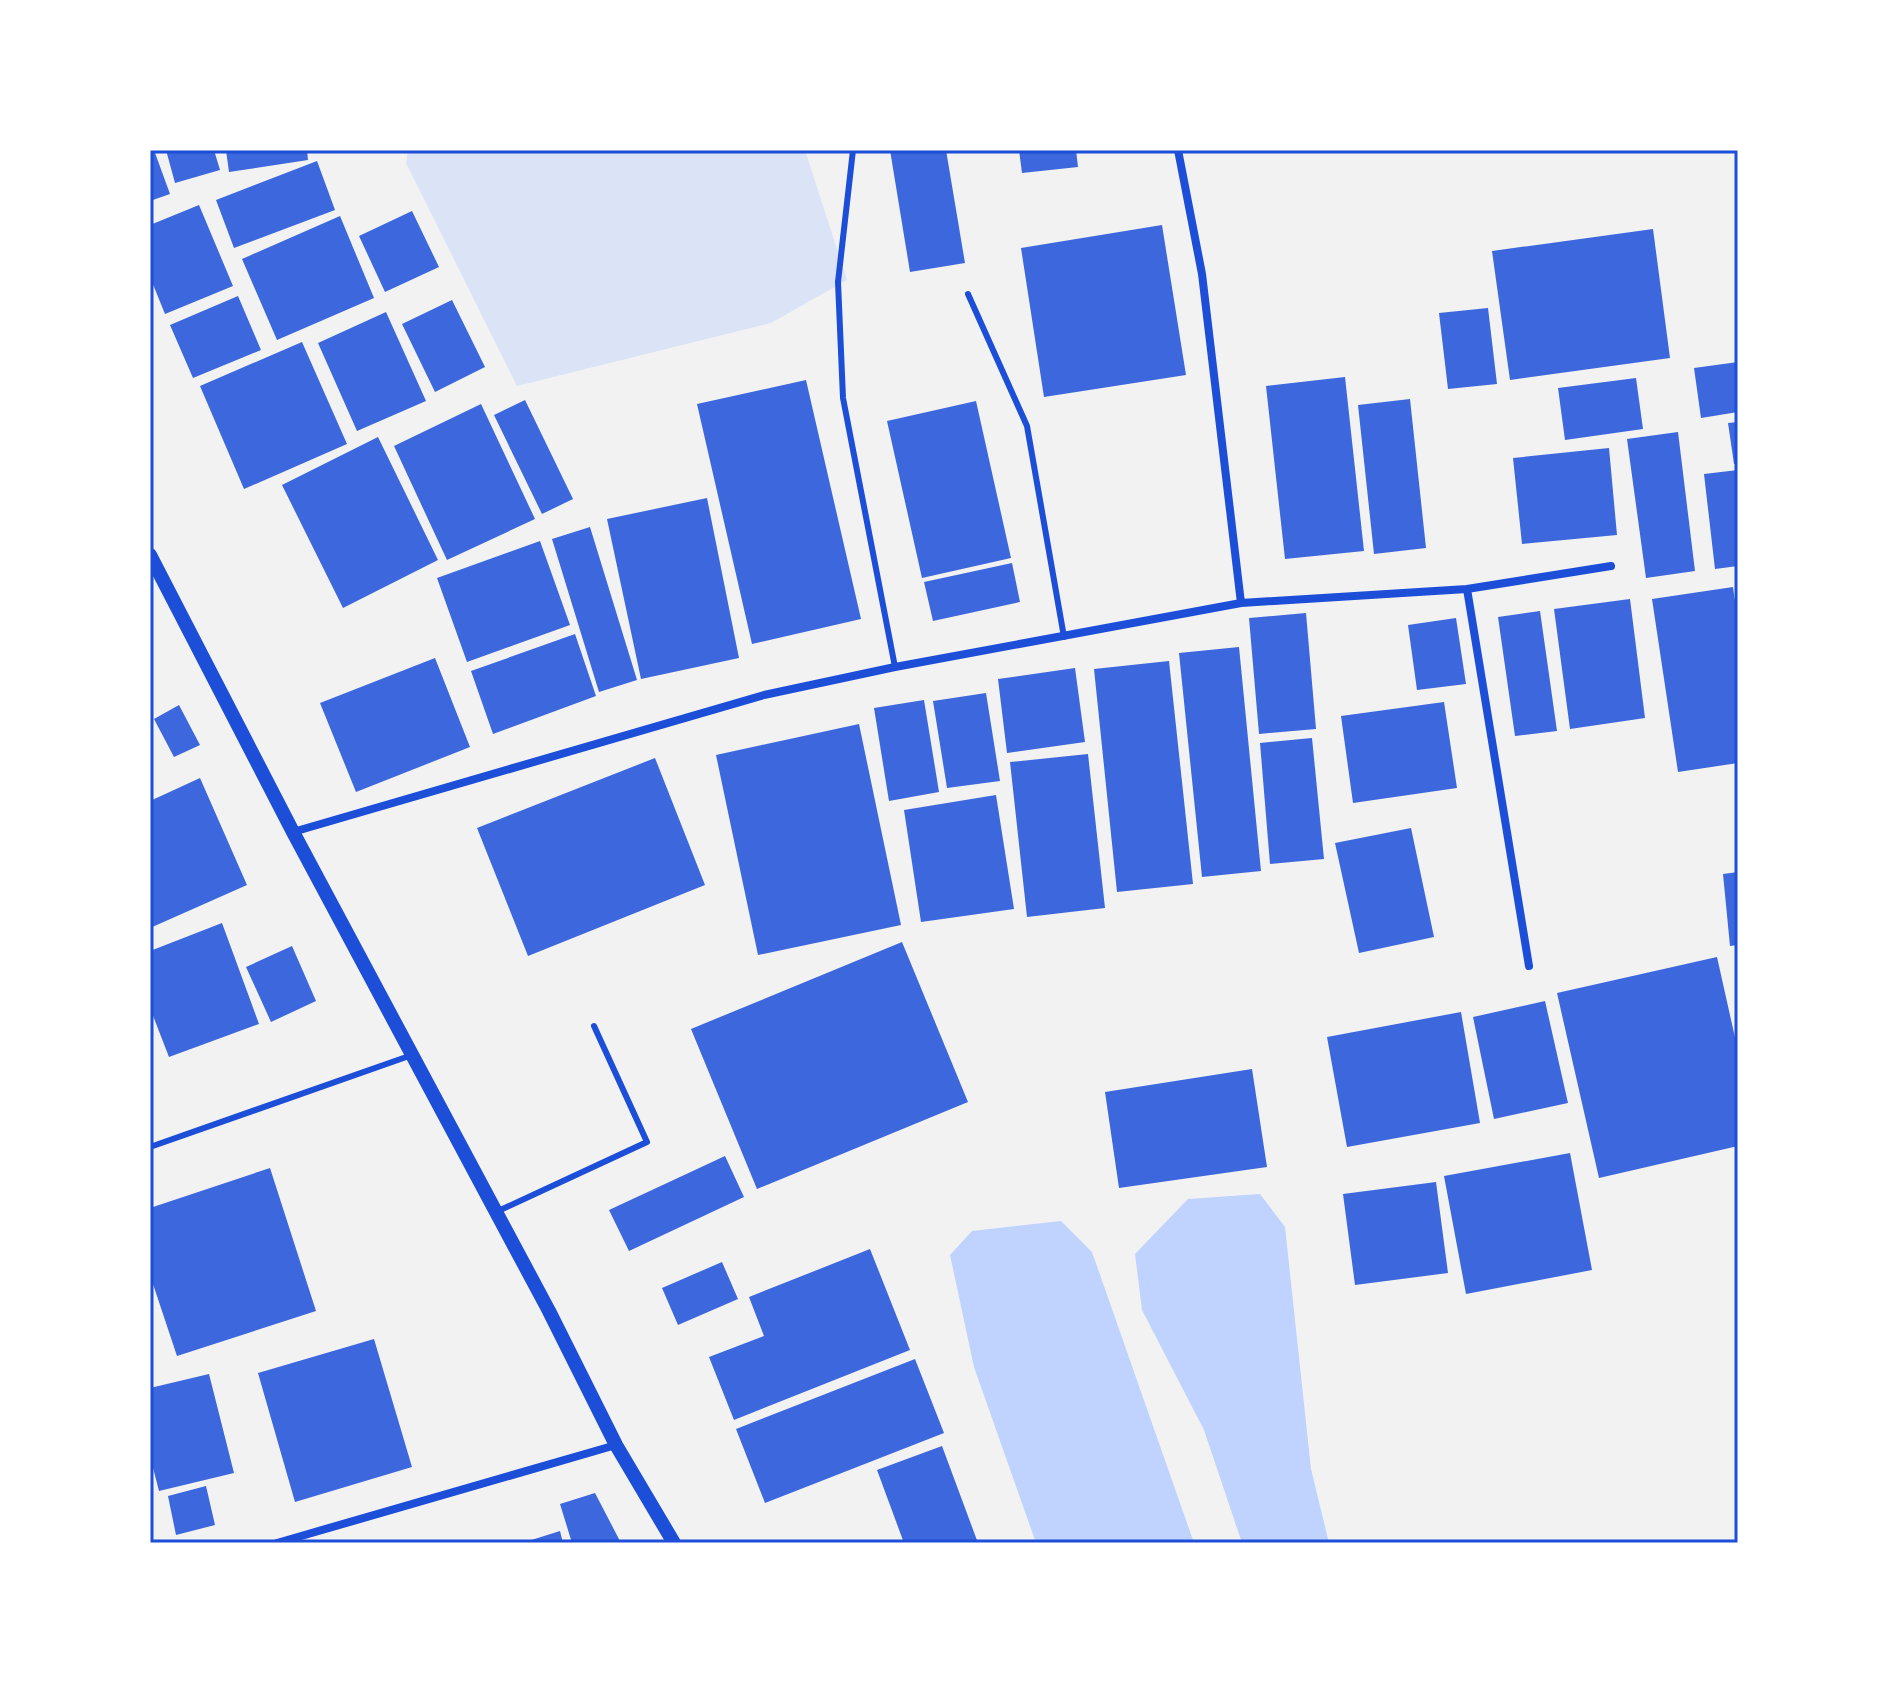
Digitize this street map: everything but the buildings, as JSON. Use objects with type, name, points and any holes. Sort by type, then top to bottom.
[{"type":"street","points":[[1178,150],[1202,274],[1241,603]]},
{"type":"street","points":[[150,555],[616,1445],[674,1543]]},
{"type":"street","points":[[293,832],[764,695],[895,667],[1241,603],[1467,589],[1611,566]]},
{"type":"street","points":[[1467,589],[1529,966]]},
{"type":"street","points":[[277,1543],[616,1445]]},
{"type":"lane","points":[[853,150],[838,282],[843,398],[895,667]]},
{"type":"lane","points":[[968,294],[1027,426],[1064,637]]},
{"type":"lane","points":[[496,1212],[647,1142],[594,1026]]},
{"type":"lane","points":[[150,1147],[412,1055]]},
{"type":"shaded area","points":[[408,150],[805,150],[847,280],[771,323],[517,386],[406,163]]},
{"type":"water","points":[[1260,1194],[1285,1227],[1311,1469],[1329,1543],[1242,1543],[1204,1430],[1142,1310],[1135,1254],[1188,1199]]},
{"type":"water","points":[[1061,1221],[1092,1252],[1194,1543],[1036,1543],[974,1367],[950,1255],[972,1231]]}]
